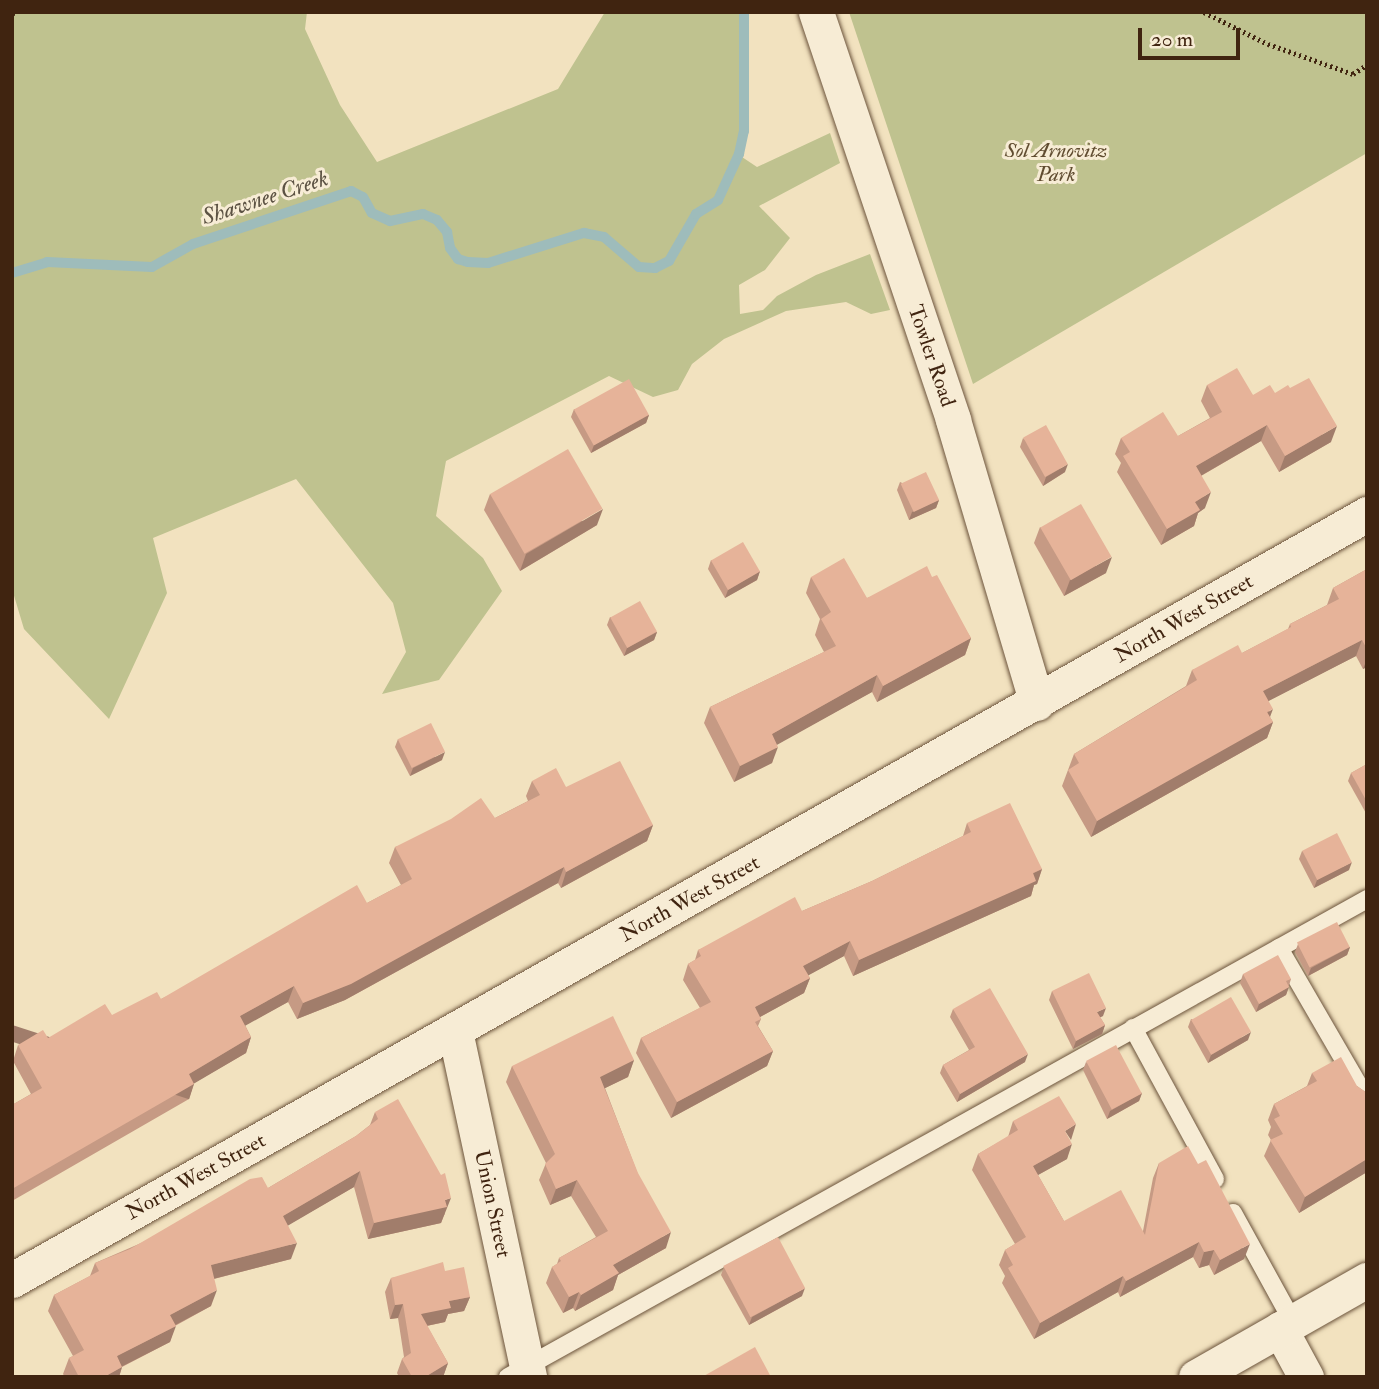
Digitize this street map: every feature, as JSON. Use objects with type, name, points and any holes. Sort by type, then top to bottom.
[{"type":"street","name":"Towler Road","points":[[816,12],[953,421],[1037,703]]},
{"type":"street","name":"North West Street","points":[[12,1280],[1037,703],[1367,514]]},
{"type":"street","name":"Union Street","points":[[455,1031],[521,1373]]},
{"type":"street","points":[[1196,1377],[1367,1280]]},
{"type":"street","points":[[1287,1326],[1306,1377]]},
{"type":"lane","points":[[521,1373],[1367,899]]},
{"type":"lane","points":[[1279,948],[1367,1100]]},
{"type":"lane","points":[[1133,1028],[1287,1326]]},
{"type":"path","points":[[1204,12],[1268,44],[1353,74],[1367,65]]},
{"type":"green space","points":[[12,12],[307,12],[305,29],[340,105],[377,162],[558,89],[605,12],[744,12],[744,131],[739,155],[757,167],[830,133],[840,163],[759,206],[790,238],[765,270],[739,285],[740,314],[763,310],[777,296],[816,275],[870,254],[890,310],[871,314],[846,302],[786,311],[724,339],[692,364],[678,390],[653,397],[609,376],[446,461],[436,516],[483,558],[502,591],[439,680],[382,694],[406,652],[393,603],[296,479],[153,538],[167,593],[109,719],[24,629],[12,589]]},
{"type":"green space","name":"Sol Arnovitz Park","points":[[849,12],[1367,12],[1367,153],[973,384]]},
{"type":"building","points":[[1237,368],[1253,395],[1270,385],[1275,393],[1309,378],[1337,426],[1285,456],[1267,425],[1196,466],[1211,492],[1195,502],[1200,510],[1167,529],[1123,456],[1130,452],[1121,438],[1163,412],[1178,436],[1222,412],[1207,385]]},
{"type":"building","points":[[629,379],[649,415],[594,445],[574,410]]},
{"type":"building","points":[[1046,425],[1068,464],[1045,477],[1023,438]]},
{"type":"building","points":[[568,449],[602,509],[525,554],[490,494]]},
{"type":"building","points":[[926,472],[939,500],[914,512],[901,484]]},
{"type":"building","points":[[1081,504],[1112,557],[1071,580],[1040,528]]},
{"type":"building","points":[[743,542],[760,571],[728,590],[711,560]]},
{"type":"building","points":[[844,558],[867,598],[927,566],[932,577],[937,575],[971,638],[883,686],[877,675],[772,734],[778,747],[740,766],[710,707],[836,646],[821,619],[831,612],[811,577]]},
{"type":"building","points":[[1367,569],[1367,649],[1362,640],[1263,691],[1273,709],[1267,712],[1273,722],[1097,821],[1068,770],[1079,763],[1074,754],[1197,680],[1192,670],[1238,645],[1242,653],[1339,599],[1333,588]]},
{"type":"building","points":[[640,601],[657,632],[627,648],[610,617]]},
{"type":"building","points":[[431,723],[445,752],[412,768],[398,739]]},
{"type":"building","points":[[620,761],[653,825],[566,872],[564,867],[351,984],[303,1003],[294,986],[240,1016],[251,1037],[189,1074],[194,1084],[12,1189],[12,1105],[42,1088],[18,1045],[43,1030],[48,1038],[105,1004],[112,1015],[157,992],[161,999],[357,885],[367,903],[412,879],[395,847],[451,819],[481,798],[495,818],[540,795],[532,781],[556,768],[566,787]]},
{"type":"building","points":[[1367,764],[1367,802],[1351,773]]},
{"type":"building","points":[[1010,803],[1042,869],[1033,873],[1036,881],[859,960],[850,941],[803,966],[810,978],[755,1007],[761,1019],[755,1022],[773,1051],[677,1102],[641,1038],[711,1002],[688,964],[701,956],[698,950],[795,897],[802,911],[872,881],[971,832],[967,823]]},
{"type":"building","points":[[1337,833],[1352,862],[1317,880],[1302,851]]},
{"type":"building","points":[[1337,922],[1350,947],[1310,967],[1297,942]]},
{"type":"building","points":[[1278,955],[1291,979],[1286,981],[1289,987],[1259,1004],[1243,974]]},
{"type":"building","points":[[1089,973],[1106,1008],[1097,1012],[1105,1025],[1076,1041],[1052,991]]},
{"type":"building","points":[[990,988],[1028,1054],[960,1094],[943,1065],[975,1047],[953,1009]]},
{"type":"building","points":[[1231,997],[1251,1032],[1211,1055],[1191,1020]]},
{"type":"building","points":[[613,1016],[634,1060],[600,1077],[638,1173],[671,1232],[613,1265],[619,1273],[581,1295],[579,1292],[569,1297],[552,1267],[561,1261],[559,1258],[608,1231],[577,1180],[556,1189],[545,1164],[555,1154],[512,1066]]},
{"type":"building","points":[[1116,1045],[1142,1094],[1112,1110],[1086,1061]]},
{"type":"building","points":[[1341,1057],[1357,1086],[1367,1093],[1367,1159],[1305,1197],[1270,1140],[1283,1134],[1274,1119],[1280,1116],[1274,1104],[1317,1081],[1312,1073]]},
{"type":"building","points":[[1059,1096],[1076,1124],[1065,1131],[1072,1144],[1033,1166],[1064,1221],[1121,1190],[1145,1235],[1159,1163],[1188,1146],[1198,1164],[1206,1160],[1250,1244],[1220,1260],[1214,1250],[1204,1252],[1199,1242],[1126,1281],[1123,1276],[1040,1323],[1008,1268],[1013,1265],[1005,1250],[1026,1237],[978,1154],[1018,1130],[1013,1121]]},
{"type":"building","points":[[398,1099],[441,1175],[445,1173],[451,1198],[445,1200],[447,1207],[374,1223],[360,1171],[283,1216],[297,1243],[211,1265],[217,1290],[170,1315],[176,1326],[117,1356],[122,1367],[104,1377],[79,1377],[69,1358],[84,1350],[54,1295],[99,1271],[95,1263],[130,1249],[250,1179],[262,1177],[268,1188],[356,1136],[378,1119],[375,1112]]},
{"type":"building","points":[[778,1237],[805,1288],[750,1317],[723,1266]]},
{"type":"building","points":[[443,1262],[445,1271],[464,1267],[470,1297],[449,1301],[451,1308],[421,1314],[448,1363],[425,1377],[412,1377],[402,1359],[411,1353],[403,1304],[395,1305],[391,1278]]},
{"type":"building","points":[[755,1347],[771,1377],[702,1377]]},
{"type":"waterway","name":"Shawnee Creek","points":[[12,273],[47,262],[152,267],[193,244],[351,191],[363,197],[372,213],[390,221],[423,214],[437,220],[447,232],[450,248],[458,259],[468,262],[488,263],[584,233],[604,237],[639,267],[655,268],[669,261],[696,214],[718,200],[739,154],[744,131],[744,12]]}]
